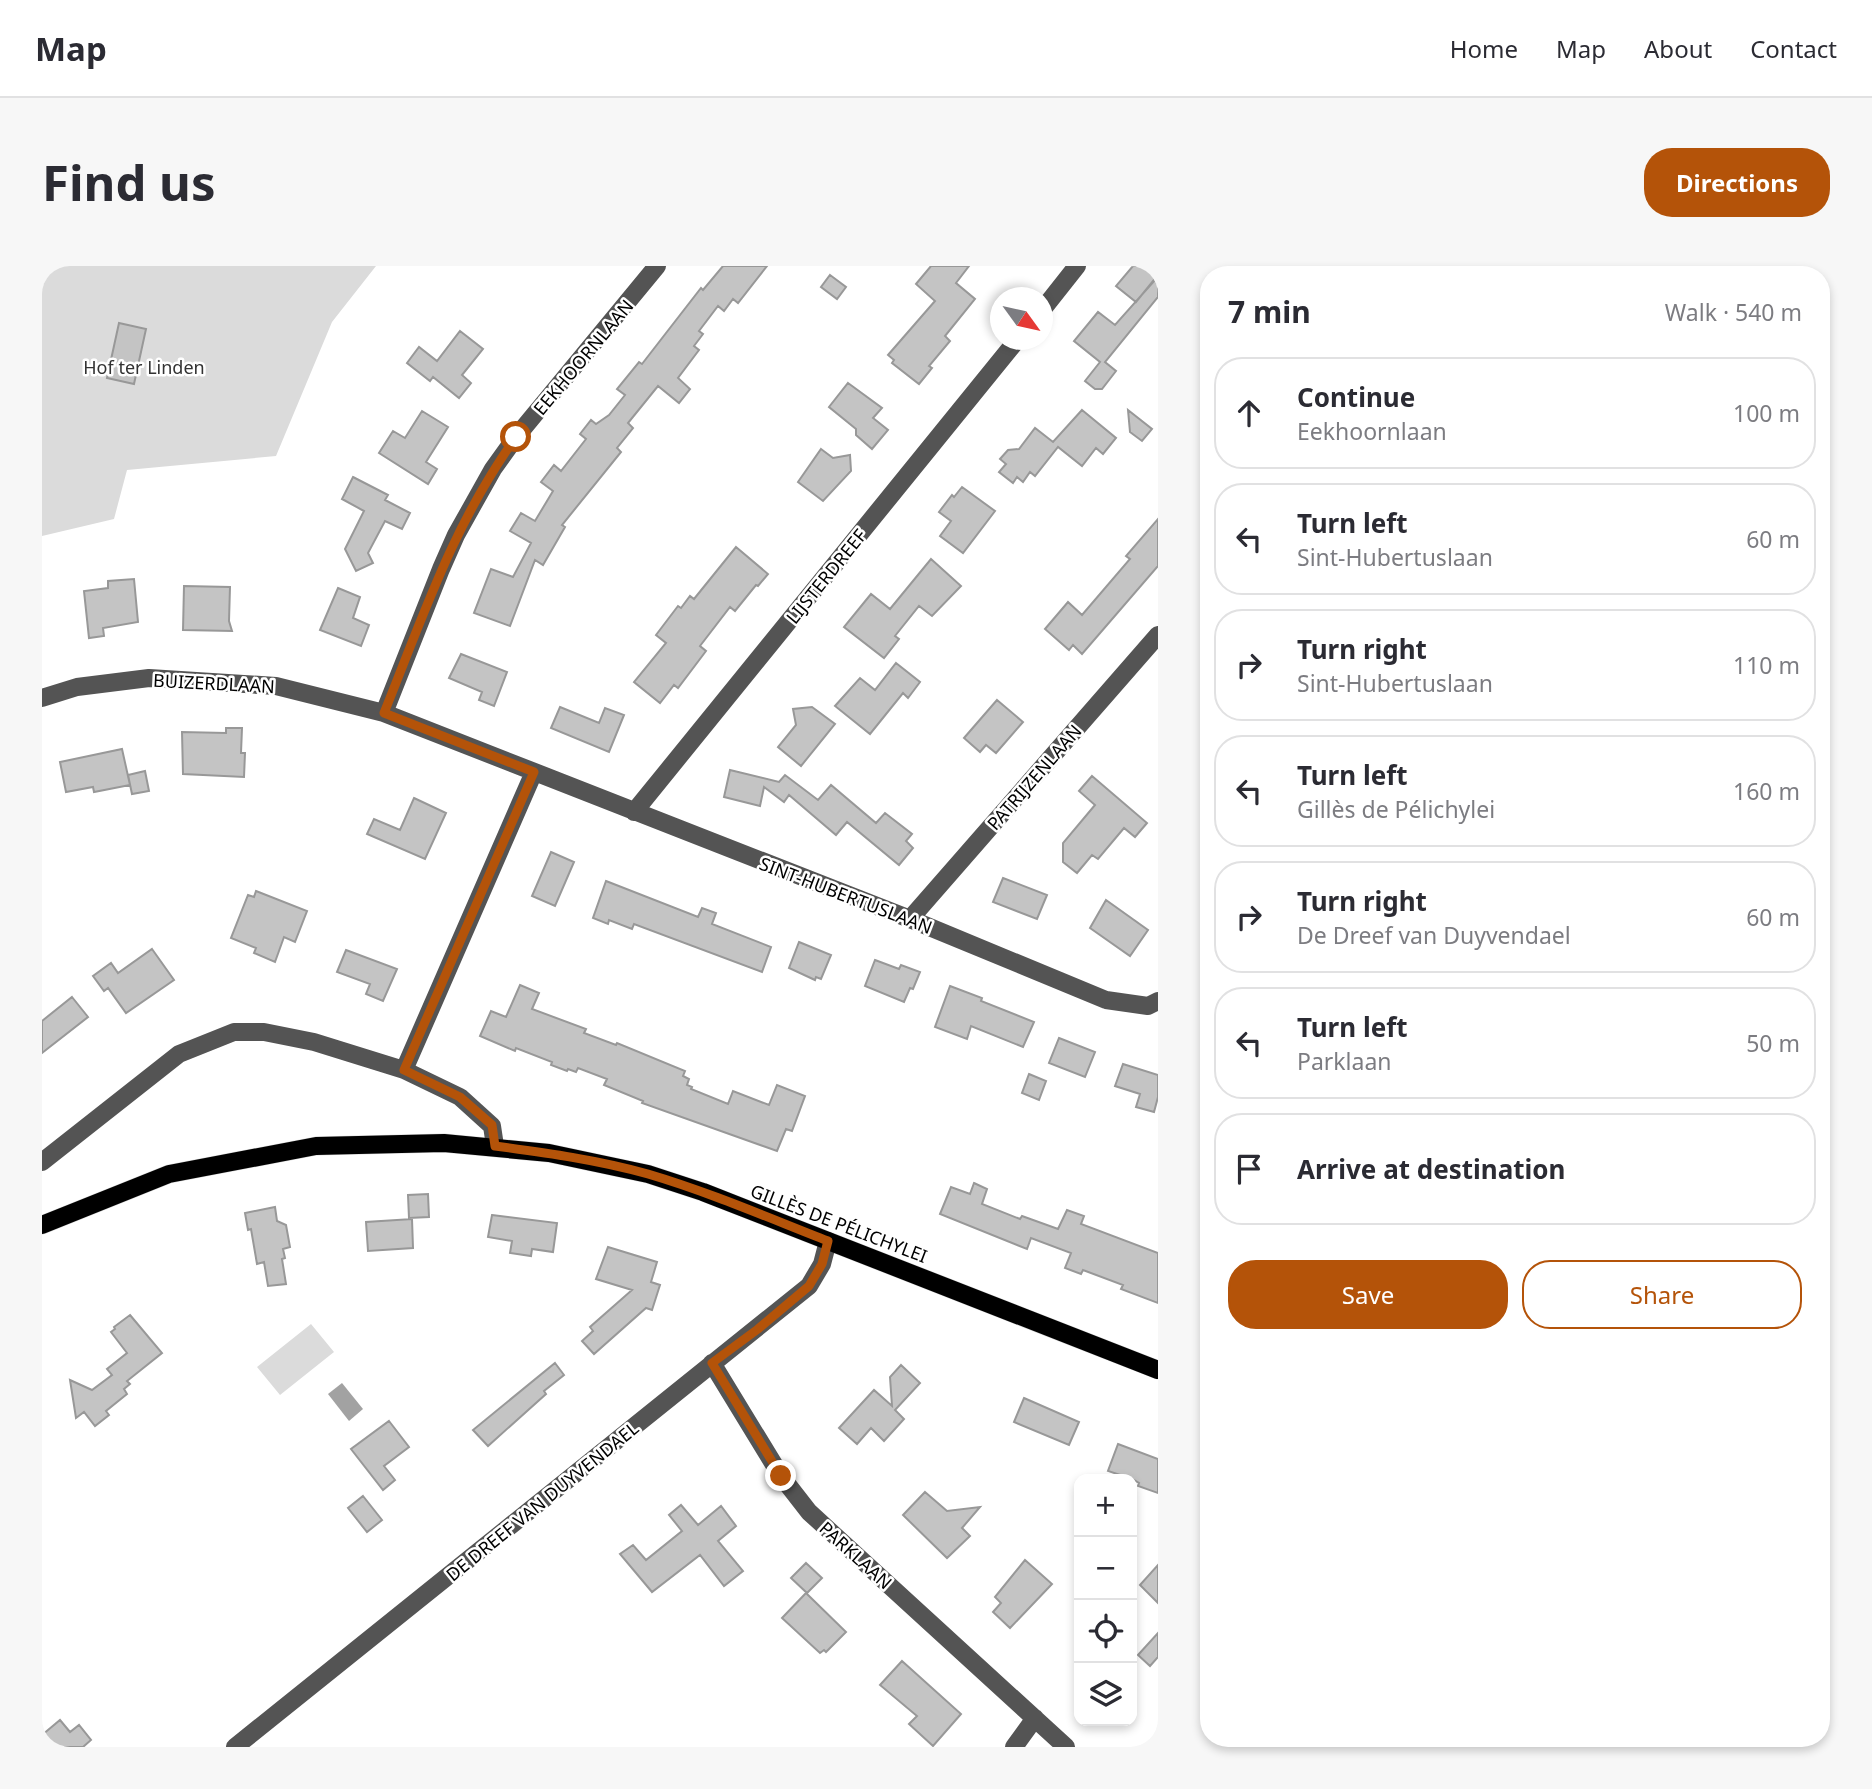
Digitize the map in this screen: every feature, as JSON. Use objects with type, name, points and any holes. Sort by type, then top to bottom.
[{"type":"main road","name":"GILLÈS DE PÉLICHYLEI","points":[[42,1225],[169,1174],[316,1146],[444,1143],[495,1146],[560,1155],[648,1174],[703,1192],[1158,1370]]},
{"type":"street","name":"EEKHOORNLAAN","points":[[384,713],[441,569],[462,523],[494,469],[516,437],[657,266]]},
{"type":"street","points":[[1053,295],[1077,266]]},
{"type":"street","name":"LIJSTERDREEF","points":[[634,812],[1009,350]]},
{"type":"street","name":"PATRIJZENLAAN","points":[[910,919],[1158,635]]},
{"type":"street","name":"BUIZERDLAAN","points":[[42,698],[77,687],[149,678],[276,686],[384,713]]},
{"type":"street","name":"SINT-HUBERTUSLAAN","points":[[384,713],[910,919],[1106,1000],[1148,1006],[1158,1001]]},
{"type":"street","points":[[404,1070],[534,772]]},
{"type":"street","points":[[42,1162],[179,1054],[233,1032],[264,1032],[314,1042],[404,1070],[460,1097],[492,1125],[495,1146]]},
{"type":"street","name":"DE DREEF VAN DUYVENDAEL","points":[[235,1747],[809,1286],[822,1264],[828,1241]]},
{"type":"street","name":"PARKLAAN","points":[[712,1363],[781,1476],[808,1512],[1066,1747]]},
{"type":"street","points":[[1014,1747],[1035,1718]]},
{"type":"green space","name":"Hof ter Linden","points":[[42,266],[376,266],[332,322],[276,456],[127,470],[114,519],[42,536]]},
{"type":"green space","points":[[311,1324],[334,1352],[280,1395],[257,1367]]},
{"type":"shaded area","points":[[342,1383],[363,1409],[349,1421],[328,1394]]},
{"type":"building","points":[[723,266],[767,266],[738,303],[733,299],[724,311],[718,306],[699,331],[703,334],[694,346],[699,350],[678,378],[690,389],[679,403],[658,386],[628,423],[633,428],[617,448],[621,452],[562,525],[565,527],[543,565],[535,560],[510,626],[474,613],[491,569],[513,577],[531,543],[510,531],[521,513],[535,521],[553,491],[541,482],[554,465],[561,471],[586,439],[580,434],[591,420],[596,424],[609,415],[625,395],[617,389],[639,362],[642,364],[701,288],[703,290]]},
{"type":"building","points":[[931,266],[969,266],[956,283],[975,299],[945,336],[950,341],[929,366],[932,368],[919,384],[892,363],[894,360],[888,355],[935,301],[916,284]]},
{"type":"building","points":[[1133,266],[1158,266],[1158,275],[1136,302],[1116,286]]},
{"type":"building","points":[[830,275],[846,287],[837,299],[821,287]]},
{"type":"building","points":[[1155,280],[1158,282],[1158,297],[1105,362],[1116,371],[1102,389],[1095,389],[1085,381],[1100,362],[1074,341],[1098,312],[1115,325]]},
{"type":"building","points":[[119,323],[146,329],[134,384],[107,378]]},
{"type":"building","points":[[460,331],[483,349],[462,375],[471,383],[459,398],[433,377],[430,381],[407,363],[419,347],[437,361]]},
{"type":"building","points":[[848,383],[882,408],[873,418],[888,430],[872,449],[856,435],[856,429],[829,407]]},
{"type":"building","points":[[1082,410],[1116,438],[1103,454],[1096,448],[1082,466],[1058,447],[1035,476],[1030,472],[1023,482],[1017,477],[1013,483],[999,472],[1006,464],[1000,459],[1008,450],[1019,449],[1035,428],[1053,442]]},
{"type":"building","points":[[1128,410],[1152,429],[1142,441],[1130,432]]},
{"type":"building","points":[[422,411],[448,427],[426,462],[437,469],[428,484],[379,453],[393,431],[405,438]]},
{"type":"building","points":[[821,449],[833,458],[850,455],[851,471],[823,501],[798,482]]},
{"type":"building","points":[[353,477],[388,495],[385,500],[410,513],[402,529],[385,521],[368,553],[373,563],[356,571],[345,549],[364,511],[342,499]]},
{"type":"building","points":[[962,487],[995,511],[963,553],[940,536],[951,521],[939,512]]},
{"type":"building","points":[[1158,519],[1158,566],[1082,654],[1073,645],[1069,650],[1045,629],[1068,602],[1082,615],[1130,559],[1126,556]]},
{"type":"building","points":[[736,547],[768,574],[735,611],[730,607],[700,646],[706,651],[678,688],[674,685],[660,703],[634,682],[666,643],[656,635],[678,606],[681,608],[690,596],[694,599]]},
{"type":"building","points":[[931,559],[961,586],[932,616],[919,606],[895,636],[899,639],[884,658],[844,627],[871,594],[890,609]]},
{"type":"building","points":[[134,579],[138,622],[103,628],[104,636],[89,638],[84,591],[108,588],[108,581]]},
{"type":"building","points":[[184,586],[230,587],[229,621],[232,631],[183,630]]},
{"type":"building","points":[[338,588],[360,597],[353,618],[369,625],[361,646],[320,630]]},
{"type":"building","points":[[461,654],[507,672],[494,706],[479,700],[482,692],[449,678]]},
{"type":"building","points":[[896,663],[920,682],[908,698],[903,693],[870,734],[835,706],[860,678],[875,690]]},
{"type":"building","points":[[997,700],[1023,722],[996,753],[986,745],[980,752],[964,738]]},
{"type":"building","points":[[560,707],[599,723],[605,708],[624,715],[609,752],[551,728]]},
{"type":"building","points":[[812,707],[835,724],[801,766],[778,747],[796,725],[793,709]]},
{"type":"building","points":[[226,728],[242,728],[244,777],[183,774],[182,732],[226,733]]},
{"type":"building","points":[[122,749],[130,785],[94,792],[93,787],[66,792],[60,762]]},
{"type":"building","points":[[730,770],[779,782],[785,775],[818,800],[831,785],[876,823],[885,813],[912,834],[906,841],[913,848],[899,865],[847,822],[836,835],[789,795],[784,802],[764,787],[760,806],[724,797]]},
{"type":"building","points":[[145,771],[149,791],[132,794],[128,775]]},
{"type":"building","points":[[1092,776],[1147,823],[1135,837],[1124,828],[1098,859],[1092,855],[1077,873],[1063,862],[1063,843],[1095,805],[1079,791]]},
{"type":"building","points":[[414,798],[446,813],[425,859],[367,834],[374,819],[400,830]]},
{"type":"building","points":[[551,852],[574,862],[555,906],[532,896]]},
{"type":"building","points":[[1003,878],[1047,895],[1037,919],[993,902]]},
{"type":"building","points":[[606,881],[698,917],[702,908],[716,913],[712,924],[771,947],[762,972],[634,924],[632,929],[609,920],[608,924],[593,918]]},
{"type":"building","points":[[256,891],[307,911],[295,942],[284,937],[275,962],[254,953],[256,948],[231,938],[248,895],[254,897]]},
{"type":"building","points":[[1106,900],[1148,930],[1130,956],[1090,928]]},
{"type":"building","points":[[799,942],[831,955],[821,979],[816,977],[815,980],[789,968]]},
{"type":"building","points":[[152,949],[174,980],[126,1013],[108,988],[104,991],[93,976],[111,963],[118,973]]},
{"type":"building","points":[[346,950],[397,969],[383,1001],[366,994],[370,984],[337,972]]},
{"type":"building","points":[[875,960],[899,969],[901,965],[920,972],[904,1002],[865,986]]},
{"type":"building","points":[[520,985],[539,993],[532,1009],[586,1029],[584,1033],[616,1045],[617,1043],[685,1071],[683,1076],[689,1079],[687,1085],[692,1087],[691,1089],[728,1104],[733,1091],[769,1105],[777,1085],[805,1096],[792,1131],[786,1129],[777,1151],[642,1103],[643,1101],[604,1085],[607,1079],[578,1068],[576,1072],[567,1071],[551,1065],[552,1062],[516,1048],[515,1051],[480,1036],[491,1011],[506,1017]]},
{"type":"building","points":[[950,986],[1034,1022],[1023,1047],[971,1026],[967,1039],[935,1027]]},
{"type":"building","points":[[72,997],[88,1017],[42,1053],[42,1021]]},
{"type":"building","points":[[1059,1038],[1095,1052],[1085,1077],[1049,1063]]},
{"type":"building","points":[[1123,1064],[1158,1075],[1158,1097],[1154,1112],[1136,1107],[1140,1094],[1115,1086]]},
{"type":"building","points":[[1029,1074],[1046,1081],[1039,1100],[1022,1093]]},
{"type":"building","points":[[974,1183],[987,1189],[982,1204],[1020,1219],[1022,1216],[1058,1229],[1067,1210],[1084,1216],[1081,1224],[1158,1253],[1158,1303],[1121,1289],[1123,1285],[1083,1270],[1081,1274],[1065,1268],[1071,1253],[1031,1238],[1027,1249],[940,1214],[951,1187],[970,1194]]},
{"type":"building","points":[[428,1194],[429,1217],[409,1218],[408,1195]]},
{"type":"building","points":[[275,1207],[277,1221],[286,1225],[290,1247],[283,1249],[286,1284],[268,1286],[264,1262],[257,1264],[251,1229],[248,1230],[245,1213]]},
{"type":"building","points":[[492,1215],[557,1223],[553,1252],[532,1249],[531,1256],[510,1253],[512,1241],[488,1237]]},
{"type":"building","points":[[412,1219],[413,1248],[368,1251],[366,1222]]},
{"type":"building","points":[[608,1247],[657,1262],[651,1282],[660,1285],[652,1310],[646,1308],[594,1354],[582,1341],[593,1331],[590,1327],[632,1290],[596,1279]]},
{"type":"building","points":[[130,1315],[162,1353],[127,1381],[130,1384],[124,1389],[127,1394],[106,1411],[109,1415],[95,1426],[84,1412],[76,1418],[70,1380],[92,1390],[112,1375],[107,1369],[127,1353],[111,1332]]},
{"type":"building","points":[[555,1363],[564,1375],[488,1446],[473,1430]]},
{"type":"building","points":[[901,1365],[920,1383],[895,1410],[904,1419],[884,1441],[871,1428],[857,1444],[839,1428],[874,1390],[892,1406],[890,1377]]},
{"type":"building","points":[[1024,1398],[1079,1422],[1069,1445],[1014,1422]]},
{"type":"building","points":[[389,1421],[409,1447],[384,1466],[395,1480],[383,1490],[351,1449]]},
{"type":"building","points":[[1118,1444],[1158,1459],[1158,1493],[1138,1486],[1137,1474],[1108,1471]]},
{"type":"building","points":[[925,1492],[947,1511],[980,1507],[962,1528],[970,1536],[947,1558],[903,1515]]},
{"type":"building","points":[[363,1496],[382,1520],[367,1532],[348,1508]]},
{"type":"building","points":[[681,1505],[698,1525],[721,1506],[736,1526],[718,1541],[743,1571],[724,1586],[700,1555],[652,1592],[620,1554],[633,1545],[646,1560],[682,1531],[669,1515]]},
{"type":"building","points":[[1025,1560],[1052,1584],[1010,1628],[993,1612],[1001,1603],[995,1597]]},
{"type":"building","points":[[806,1563],[822,1578],[807,1593],[791,1578]]},
{"type":"building","points":[[1158,1565],[1158,1603],[1140,1585]]},
{"type":"building","points":[[806,1593],[846,1632],[826,1652],[824,1650],[820,1653],[782,1618]]},
{"type":"building","points":[[1158,1633],[1158,1657],[1150,1666],[1138,1655]]},
{"type":"building","points":[[902,1661],[961,1714],[933,1746],[909,1724],[917,1716],[880,1685]]},
{"type":"building","points":[[60,1720],[70,1732],[79,1725],[91,1740],[83,1747],[42,1747],[42,1735]]},
{"type":"route","points":[[516,437],[475,499],[456,535],[384,713],[534,772],[404,1070],[460,1097],[492,1125],[495,1146],[595,1161],[648,1174],[703,1192],[828,1241],[822,1264],[809,1286],[712,1363],[781,1476]]}]
